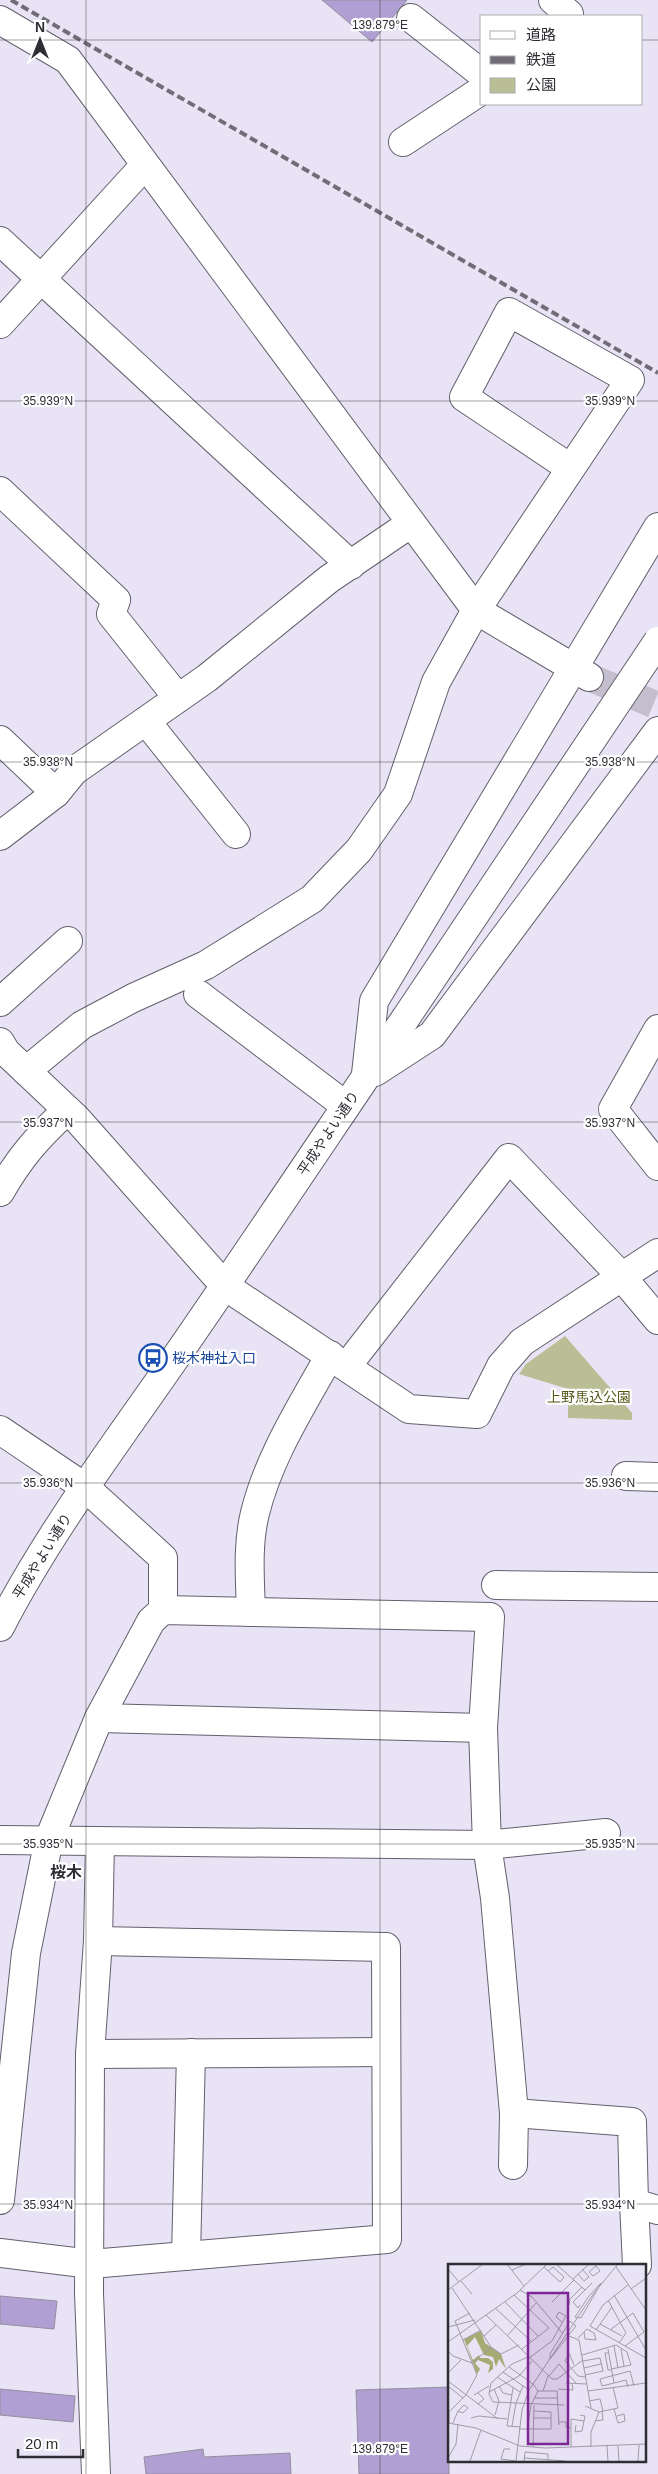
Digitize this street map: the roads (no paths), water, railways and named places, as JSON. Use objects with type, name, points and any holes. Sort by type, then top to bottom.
[{"type":"street","points":[[411,18],[480,72]]},
{"type":"street","points":[[0,20],[68,60],[410,524],[476,610],[582,672]]},
{"type":"street","points":[[403,142],[480,91]]},
{"type":"street","points":[[0,324],[145,165]]},
{"type":"street","points":[[0,241],[351,565]]},
{"type":"street","points":[[26,1071],[82,1025],[132,998],[206,965],[312,899],[359,850],[398,794],[436,682],[476,610],[630,380],[509,312],[464,397],[570,468]]},
{"type":"street","points":[[0,491],[116,600],[110,614],[178,698]]},
{"type":"street","points":[[0,836],[56,793],[74,771],[178,698],[329,579],[410,524]]},
{"type":"street","points":[[365,1078],[374,1001],[582,672],[658,527]]},
{"type":"street","name":"平成やよい通り","points":[[0,1627],[8,1589],[86,1488],[225,1286],[658,640]]},
{"type":"street","points":[[146,721],[236,834]]},
{"type":"street","points":[[365,1078],[432,1035],[658,731]]},
{"type":"street","points":[[0,740],[56,793]]},
{"type":"street","points":[[0,1002],[68,940]]},
{"type":"street","points":[[198,994],[346,1106]]},
{"type":"street","points":[[658,1029],[613,1109],[658,1166]]},
{"type":"street","points":[[2,1050],[77,1119],[225,1286],[409,1409],[477,1414],[501,1366],[522,1342],[658,1253]]},
{"type":"street","points":[[0,1192],[18,1160],[37,1138],[67,1110]]},
{"type":"street","points":[[251,1612],[250,1552],[255,1514],[274,1455],[338,1360],[510,1158],[622,1277],[658,1320]]},
{"type":"street","points":[[0,1430],[86,1488],[163,1558],[163,1610]]},
{"type":"street","points":[[626,1476],[658,1477]]},
{"type":"street","points":[[496,1585],[658,1587]]},
{"type":"street","points":[[0,2200],[26,1953],[49,1839],[98,1718],[151,1621],[163,1610],[490,1617],[483,1728],[487,1845],[495,1898],[514,2113],[513,2165]]},
{"type":"street","points":[[98,1718],[483,1728]]},
{"type":"street","points":[[0,1840],[49,1839],[487,1845],[606,1833]]},
{"type":"street","points":[[96,2474],[89,2293],[91,2264],[90,2054],[98,1941],[100,1841]]},
{"type":"street","points":[[0,2253],[91,2264],[387,2239],[386,1947],[98,1941]]},
{"type":"street","points":[[90,2054],[386,2052]]},
{"type":"street","points":[[186,2256],[191,2053]]},
{"type":"street","points":[[514,2113],[632,2122],[646,2206],[637,2264]]},
{"type":"tunnel","points":[[589,677],[658,706]]},
{"type":"railway","points":[[11,0],[658,373]]},
{"type":"place","name":"桜木神社入口","points":[[153,1358]]},
{"type":"district","name":"桜木","points":[[66,1872]]},
{"type":"park label","name":"上野馬込公園","points":[[589,1397]]}]
